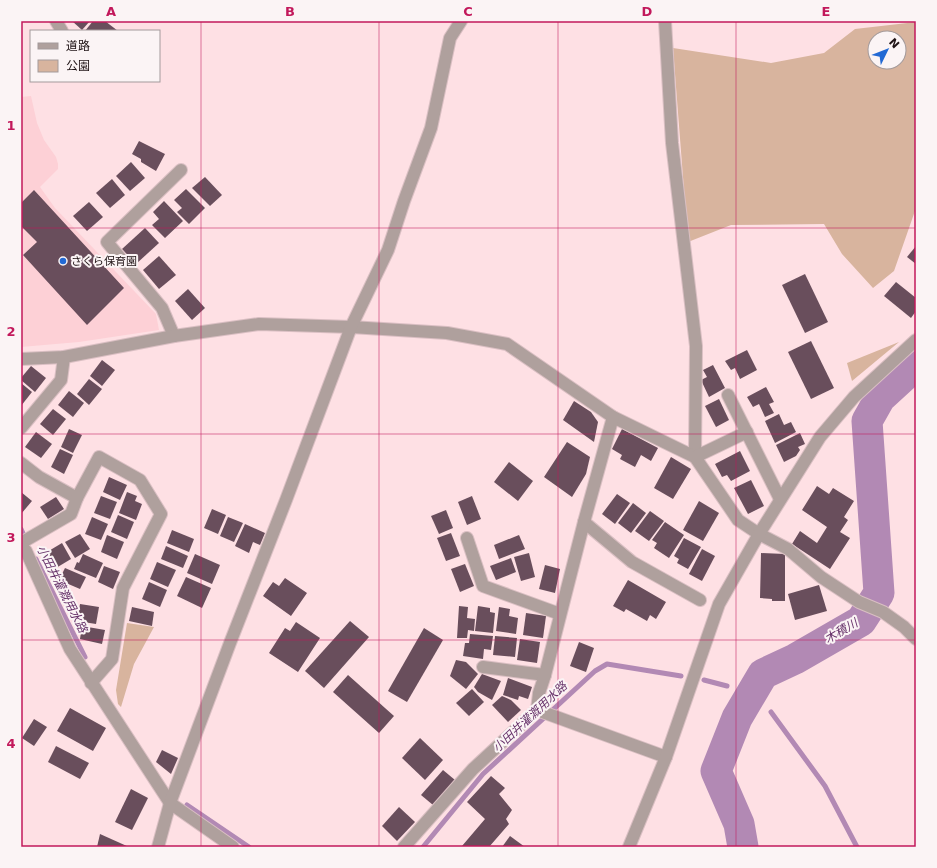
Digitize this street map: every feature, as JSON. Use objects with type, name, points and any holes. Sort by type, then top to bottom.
[{"type":"street","points":[[56,21],[61,30]]},
{"type":"street","points":[[158,847],[170,803],[351,327],[388,250],[430,128],[450,38],[462,21]]},
{"type":"street","points":[[665,21],[672,143],[696,346],[695,457]]},
{"type":"street","points":[[174,336],[162,308],[107,242],[181,170]]},
{"type":"street","points":[[21,359],[64,357],[174,336],[260,324],[351,327],[447,333],[508,344],[613,417],[695,457],[738,520],[759,534],[788,549],[821,577],[859,602],[883,612],[904,627],[916,639]]},
{"type":"street","points":[[630,847],[666,757],[718,604],[780,499],[820,437],[854,398],[916,340]]},
{"type":"street","points":[[21,428],[61,380],[64,357]]},
{"type":"street","points":[[728,395],[780,499]]},
{"type":"street","points":[[404,847],[473,769],[539,711],[539,693],[613,417]]},
{"type":"street","points":[[695,457],[746,432]]},
{"type":"street","points":[[91,683],[112,659],[123,588],[161,514],[140,480],[99,457],[77,498],[71,514],[21,544],[26,551],[70,649],[91,683],[170,803],[233,847]]},
{"type":"street","points":[[21,463],[39,477],[77,498]]},
{"type":"street","points":[[584,522],[632,562],[700,600]]},
{"type":"street","points":[[467,538],[483,586],[560,614]]},
{"type":"street","points":[[483,667],[545,675]]},
{"type":"street","points":[[539,711],[666,757]]},
{"type":"shaded area","name":"さくら保育園","points":[[31,96],[37,123],[44,140],[56,157],[58,164],[58,169],[40,187],[55,208],[156,314],[159,330],[79,342],[21,347],[21,97]]},
{"type":"green space","points":[[916,22],[916,208],[894,271],[873,288],[842,254],[824,224],[731,225],[688,242],[673,48],[771,63],[824,53],[855,29]]},
{"type":"green space","points":[[899,342],[852,381],[847,363]]},
{"type":"green space","points":[[127,623],[154,627],[134,664],[121,707],[118,704],[116,690]]},
{"type":"building","points":[[72,21],[90,21],[82,30]]},
{"type":"building","points":[[93,21],[105,21],[117,30],[86,30]]},
{"type":"building","points":[[139,141],[165,154],[156,171],[141,162],[141,159],[132,154]]},
{"type":"building","points":[[131,162],[145,178],[130,191],[116,176]]},
{"type":"building","points":[[205,177],[222,195],[210,206],[192,188]]},
{"type":"building","points":[[112,179],[125,195],[110,208],[96,193]]},
{"type":"building","points":[[186,189],[205,208],[189,224],[177,212],[182,208],[174,200]]},
{"type":"building","points":[[34,190],[124,288],[87,325],[23,255],[37,242],[21,226],[21,203]]},
{"type":"building","points":[[164,201],[183,221],[165,238],[152,225],[159,219],[153,212]]},
{"type":"building","points":[[89,202],[103,217],[87,231],[73,216]]},
{"type":"building","points":[[145,228],[159,243],[136,264],[122,249]]},
{"type":"building","points":[[916,246],[916,264],[907,257]]},
{"type":"building","points":[[159,256],[176,275],[159,289],[143,270]]},
{"type":"building","points":[[805,274],[828,322],[805,333],[782,285]]},
{"type":"building","points":[[896,282],[916,298],[916,311],[911,318],[884,296]]},
{"type":"building","points":[[188,289],[205,308],[192,320],[175,301]]},
{"type":"building","points":[[811,341],[834,388],[811,399],[788,352]]},
{"type":"building","points":[[747,350],[757,370],[740,379],[735,368],[731,370],[725,361]]},
{"type":"building","points":[[102,360],[115,370],[102,386],[90,376]]},
{"type":"building","points":[[713,365],[725,388],[709,397],[701,380],[707,377],[703,370]]},
{"type":"building","points":[[31,366],[46,378],[35,392],[21,380]]},
{"type":"building","points":[[89,379],[102,389],[89,405],[77,394]]},
{"type":"building","points":[[21,383],[32,392],[21,406]]},
{"type":"building","points":[[766,387],[774,402],[769,404],[774,413],[765,417],[759,404],[753,407],[747,397]]},
{"type":"building","points":[[69,391],[84,403],[73,417],[58,405]]},
{"type":"building","points":[[719,399],[729,420],[716,427],[705,406]]},
{"type":"building","points":[[574,401],[591,412],[598,422],[594,442],[563,420]]},
{"type":"building","points":[[53,409],[66,419],[53,435],[40,424]]},
{"type":"building","points":[[779,414],[784,425],[791,422],[796,432],[775,443],[765,421]]},
{"type":"building","points":[[69,429],[82,435],[73,453],[61,447]]},
{"type":"building","points":[[622,429],[658,448],[651,461],[641,455],[635,467],[620,459],[622,455],[612,449]]},
{"type":"building","points":[[36,432],[52,444],[41,458],[25,447]]},
{"type":"building","points":[[800,433],[805,444],[798,447],[800,450],[796,456],[784,462],[776,445]]},
{"type":"building","points":[[567,442],[590,457],[586,474],[572,497],[544,477]]},
{"type":"building","points":[[60,449],[73,455],[64,474],[51,467]]},
{"type":"building","points":[[740,451],[750,471],[731,481],[727,475],[722,477],[715,464]]},
{"type":"building","points":[[671,457],[691,469],[673,499],[654,488]]},
{"type":"building","points":[[509,462],[533,481],[518,501],[494,482]]},
{"type":"building","points":[[109,477],[127,485],[120,500],[103,492]]},
{"type":"building","points":[[751,480],[764,506],[748,514],[734,488]]},
{"type":"building","points":[[817,486],[829,494],[833,488],[854,501],[844,517],[848,520],[840,532],[850,538],[830,569],[792,544],[800,531],[817,543],[827,527],[802,510]]},
{"type":"building","points":[[21,492],[32,501],[21,514]]},
{"type":"building","points":[[127,492],[137,496],[135,501],[142,504],[136,520],[119,513]]},
{"type":"building","points":[[617,494],[630,503],[615,524],[602,514]]},
{"type":"building","points":[[101,496],[117,502],[110,519],[94,513]]},
{"type":"building","points":[[472,496],[481,519],[467,525],[458,502]]},
{"type":"building","points":[[56,497],[64,509],[48,519],[40,507]]},
{"type":"building","points":[[699,501],[719,513],[703,541],[683,530]]},
{"type":"building","points":[[633,503],[646,513],[631,533],[618,523]]},
{"type":"building","points":[[212,509],[226,515],[218,534],[204,528]]},
{"type":"building","points":[[446,510],[453,528],[439,534],[431,516]]},
{"type":"building","points":[[650,511],[664,521],[649,541],[635,531]]},
{"type":"building","points":[[118,515],[134,522],[127,539],[111,532]]},
{"type":"building","points":[[92,517],[108,524],[101,540],[85,534]]},
{"type":"building","points":[[228,517],[243,523],[234,542],[220,536]]},
{"type":"building","points":[[665,522],[684,535],[669,558],[654,548],[657,543],[652,540]]},
{"type":"building","points":[[245,524],[265,533],[260,545],[253,542],[249,553],[235,546]]},
{"type":"building","points":[[172,530],[194,539],[189,552],[167,543]]},
{"type":"building","points":[[451,533],[460,556],[446,561],[437,538]]},
{"type":"building","points":[[80,534],[90,549],[75,558],[65,542]]},
{"type":"building","points":[[107,535],[124,542],[117,559],[101,552]]},
{"type":"building","points":[[519,535],[525,549],[499,559],[494,545]]},
{"type":"building","points":[[684,538],[701,547],[688,569],[677,563],[679,559],[674,556]]},
{"type":"building","points":[[62,543],[71,559],[56,568],[47,552]]},
{"type":"building","points":[[166,546],[188,556],[183,568],[161,559]]},
{"type":"building","points":[[702,549],[715,556],[702,581],[689,574]]},
{"type":"building","points":[[529,553],[535,577],[521,581],[514,557]]},
{"type":"building","points":[[761,553],[785,554],[785,601],[772,601],[772,599],[760,598]]},
{"type":"building","points":[[83,554],[103,563],[96,578],[74,569],[77,562],[79,563]]},
{"type":"building","points":[[195,554],[220,565],[212,584],[187,573]]},
{"type":"building","points":[[511,558],[516,572],[496,580],[490,566]]},
{"type":"building","points":[[157,562],[176,570],[168,587],[150,579]]},
{"type":"building","points":[[465,564],[474,586],[460,592],[451,569]]},
{"type":"building","points":[[545,565],[560,569],[555,593],[539,589]]},
{"type":"building","points":[[104,566],[120,572],[113,589],[98,582]]},
{"type":"building","points":[[65,568],[86,577],[80,589],[59,580]]},
{"type":"building","points":[[186,577],[211,588],[202,608],[177,596]]},
{"type":"building","points":[[285,578],[307,593],[291,616],[263,596],[273,582],[279,586]]},
{"type":"building","points":[[628,580],[666,602],[656,619],[650,615],[647,621],[626,609],[624,612],[613,606]]},
{"type":"building","points":[[149,582],[167,590],[160,607],[142,599]]},
{"type":"building","points":[[819,585],[827,611],[795,620],[788,594]]},
{"type":"building","points":[[80,604],[99,607],[96,624],[77,621]]},
{"type":"building","points":[[459,606],[468,607],[467,618],[475,619],[474,631],[468,630],[467,638],[457,638]]},
{"type":"building","points":[[478,606],[490,608],[490,612],[495,613],[493,633],[475,631]]},
{"type":"building","points":[[132,607],[154,612],[152,626],[129,621]]},
{"type":"building","points":[[499,607],[510,609],[509,616],[518,618],[516,634],[496,631]]},
{"type":"building","points":[[526,613],[546,616],[543,638],[523,635]]},
{"type":"building","points":[[350,621],[369,637],[324,688],[305,671]]},
{"type":"building","points":[[296,622],[320,638],[298,672],[269,653],[285,628],[290,631]]},
{"type":"building","points":[[82,626],[105,630],[102,644],[80,639]]},
{"type":"building","points":[[424,628],[443,640],[407,702],[388,691]]},
{"type":"building","points":[[470,634],[493,636],[491,650],[484,649],[483,659],[463,656],[465,643],[469,643]]},
{"type":"building","points":[[495,636],[517,638],[515,657],[493,655]]},
{"type":"building","points":[[520,639],[540,642],[537,663],[517,660]]},
{"type":"building","points":[[579,642],[594,648],[586,672],[570,666]]},
{"type":"building","points":[[456,660],[466,662],[478,674],[466,689],[450,676]]},
{"type":"building","points":[[482,674],[501,681],[492,700],[478,692],[474,687]]},
{"type":"building","points":[[348,675],[394,716],[379,733],[333,692]]},
{"type":"building","points":[[508,678],[532,687],[528,699],[519,696],[518,700],[503,695]]},
{"type":"building","points":[[472,689],[484,702],[469,716],[456,703]]},
{"type":"building","points":[[502,696],[511,700],[521,710],[508,722],[492,705]]},
{"type":"building","points":[[70,708],[106,728],[93,751],[57,731]]},
{"type":"building","points":[[34,719],[47,727],[34,746],[22,738]]},
{"type":"building","points":[[420,738],[443,760],[425,780],[402,758]]},
{"type":"building","points":[[56,746],[89,763],[80,779],[48,762]]},
{"type":"building","points":[[162,750],[178,758],[171,774],[156,762]]},
{"type":"building","points":[[443,770],[455,780],[433,805],[421,795]]},
{"type":"building","points":[[491,776],[505,788],[499,794],[512,810],[506,819],[509,824],[489,847],[463,847],[462,846],[485,819],[467,802]]},
{"type":"building","points":[[131,789],[148,798],[132,830],[115,822]]},
{"type":"building","points":[[399,807],[415,822],[397,841],[382,826]]},
{"type":"building","points":[[100,834],[129,847],[97,847]]},
{"type":"building","points":[[510,836],[525,847],[502,847]]},
{"type":"waterway","name":"木積川","points":[[743,847],[739,824],[716,771],[737,718],[763,674],[795,659],[861,621],[879,593],[867,421],[880,398],[916,365]]},
{"type":"waterway","name":"小田井灌漑用水路","points":[[21,529],[26,540]]},
{"type":"waterway","name":"小田井灌漑用水路","points":[[36,559],[85,657]]},
{"type":"waterway","name":"小田井灌漑用水路","points":[[423,847],[483,774],[595,671],[607,664],[681,676]]},
{"type":"waterway","name":"小田井灌漑用水路","points":[[704,680],[727,686]]},
{"type":"waterway","name":"小田井灌漑用水路","points":[[771,712],[825,786],[857,847]]},
{"type":"waterway","name":"小田井灌漑用水路","points":[[187,805],[249,847]]},
{"type":"place","name":"さくら保育園","points":[[63,261]]}]
